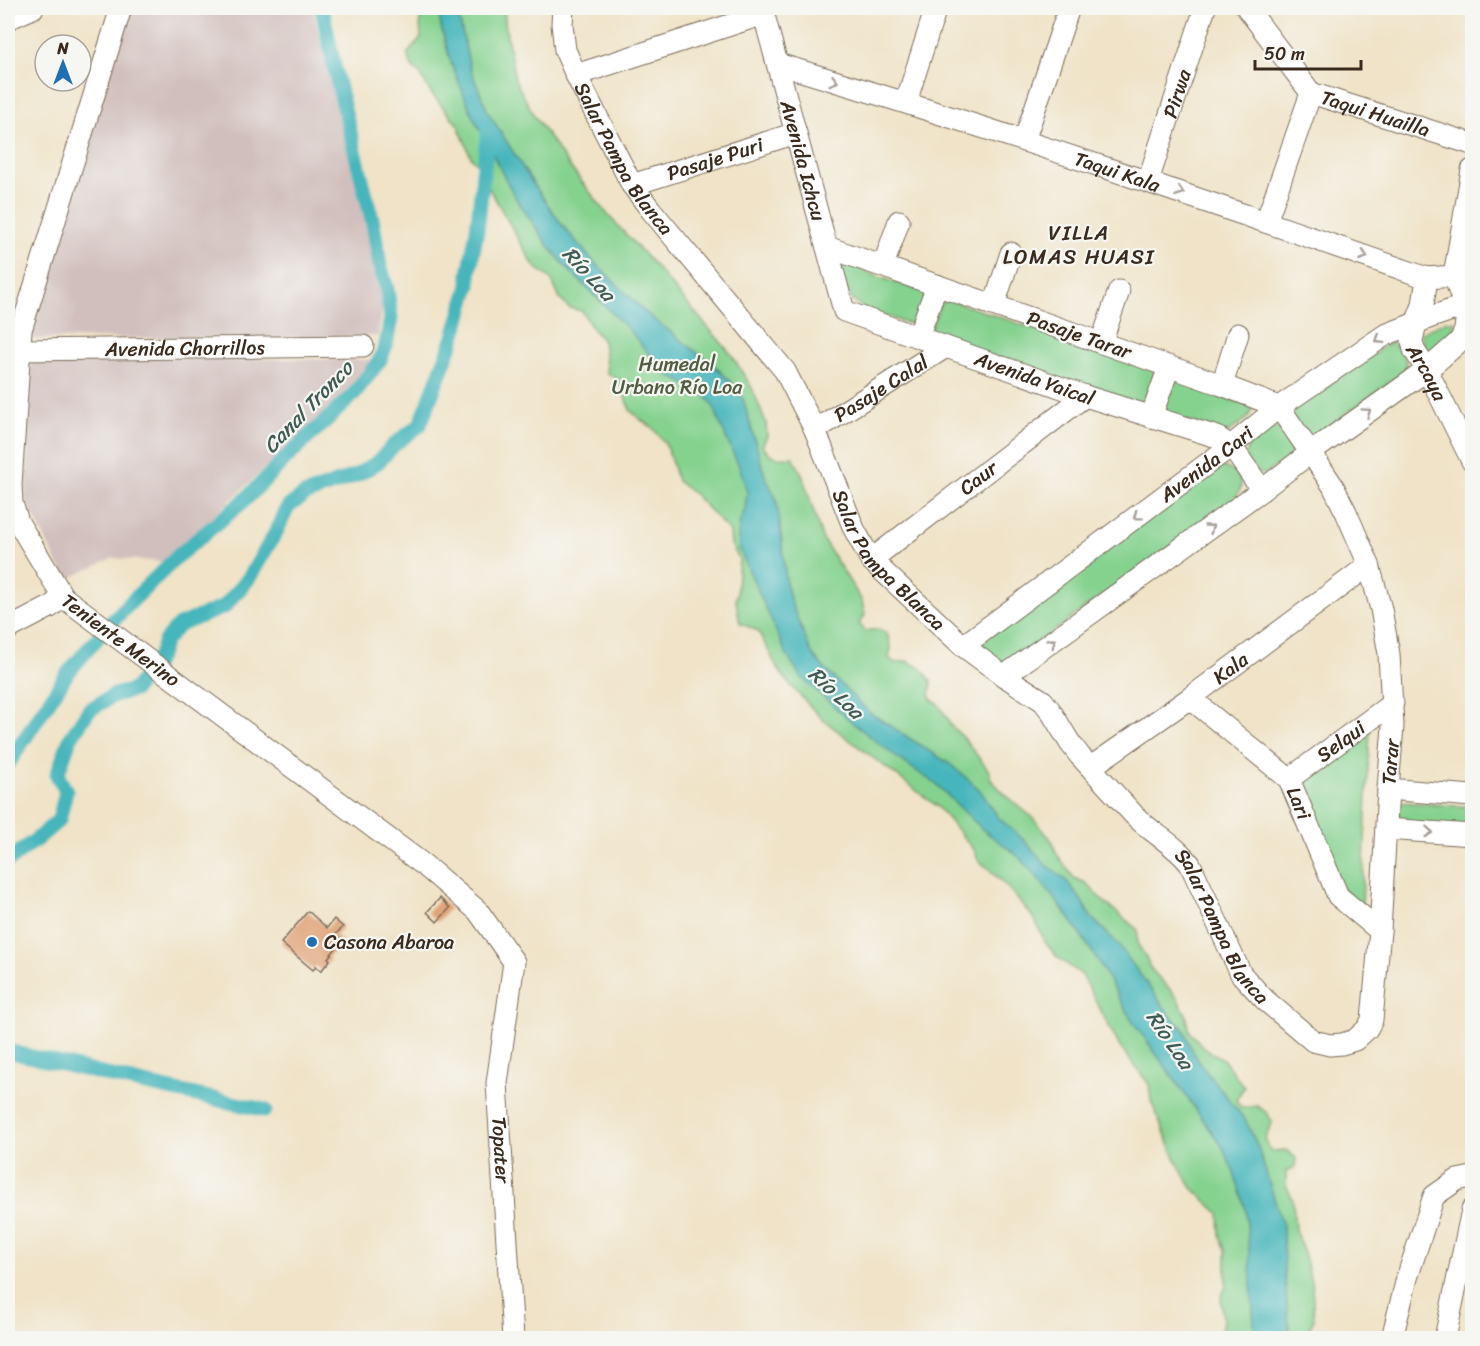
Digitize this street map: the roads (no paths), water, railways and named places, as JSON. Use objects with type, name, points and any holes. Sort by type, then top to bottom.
[{"type":"street","points":[[8,19],[33,8]]},
{"type":"street","name":"Teniente Merino","points":[[121,8],[13,351],[11,484],[15,513],[23,531],[63,597],[424,865],[478,911],[514,962]]},
{"type":"street","name":"Salar Pampa Blanca","points":[[563,8],[565,50],[632,185],[785,371],[815,430],[854,530],[871,560],[963,646],[1043,701],[1070,743],[1091,768],[1141,823],[1182,853],[1190,864],[1241,974],[1265,1000],[1313,1041]]},
{"type":"street","points":[[906,102],[936,8]]},
{"type":"street","points":[[1024,141],[1069,8]]},
{"type":"street","name":"Pirwa","points":[[1148,181],[1205,8]]},
{"type":"street","name":"Taqui Huailla","points":[[1247,8],[1311,93],[1473,144]]},
{"type":"street","points":[[576,75],[763,11]]},
{"type":"street","name":"Avenida Ichcu","points":[[763,11],[844,311]]},
{"type":"street","name":"Taqui Kala","points":[[778,64],[906,102],[1148,181],[1427,278],[1454,276]]},
{"type":"street","points":[[1266,222],[1311,93]]},
{"type":"street","name":"Pasaje Puri","points":[[632,185],[796,133]]},
{"type":"street","points":[[1004,676],[1427,370],[1466,339],[1468,304],[1454,276],[1473,170]]},
{"type":"street","points":[[883,266],[899,220]]},
{"type":"street","name":"Pasaje Tarar","points":[[827,247],[1279,407]]},
{"type":"street","points":[[994,305],[1011,253]]},
{"type":"street","name":"Arcaya","points":[[1427,278],[1423,305],[1412,341],[1414,350],[1427,370],[1473,461]]},
{"type":"street","points":[[918,337],[937,285]]},
{"type":"street","points":[[1101,343],[1119,291]]},
{"type":"street","name":"Avenida Cari","points":[[963,646],[1231,446],[1279,407],[1385,335],[1468,304]]},
{"type":"street","name":"Avenida Yaical","points":[[844,311],[1085,396],[1217,437],[1231,446],[1262,490]]},
{"type":"street","points":[[1222,386],[1238,334]]},
{"type":"street","name":"Avenida Chorrillos","points":[[13,351],[363,346]]},
{"type":"street","name":"Pasaje Calal","points":[[815,430],[946,347]]},
{"type":"street","points":[[1151,417],[1169,367]]},
{"type":"street","name":"Caur","points":[[871,560],[1085,396]]},
{"type":"street","points":[[1279,407],[1310,453]]},
{"type":"street","name":"Tarar","points":[[1310,453],[1333,486],[1347,512],[1369,566],[1386,630],[1393,703],[1380,931],[1372,1020],[1367,1029],[1355,1040],[1330,1045],[1313,1041]]},
{"type":"street","name":"Kala","points":[[1091,768],[1369,566]]},
{"type":"street","points":[[8,629],[50,607],[63,597]]},
{"type":"street","name":"Lari","points":[[1190,698],[1290,779],[1338,896],[1380,931]]},
{"type":"street","name":"Selqui","points":[[1290,779],[1393,703]]},
{"type":"street","points":[[1388,789],[1473,796]]},
{"type":"street","points":[[1386,830],[1473,835]]},
{"type":"street","name":"Topater","points":[[513,1338],[497,1083],[514,962]]},
{"type":"street","points":[[1392,1338],[1407,1278],[1434,1196],[1457,1180],[1473,1177]]},
{"type":"street","points":[[1445,1338],[1473,1210]]},
{"type":"water","name":"Río Loa","points":[[438,8],[457,8],[470,68],[488,112],[562,225],[592,260],[645,312],[717,368],[732,383],[743,399],[765,476],[776,498],[786,582],[791,602],[811,652],[870,713],[950,764],[979,789],[999,818],[1024,840],[1044,863],[1065,879],[1091,917],[1117,943],[1169,1014],[1184,1030],[1201,1065],[1246,1121],[1258,1147],[1283,1226],[1290,1338],[1255,1338],[1246,1210],[1234,1173],[1222,1146],[1131,1019],[1097,959],[1068,916],[1020,858],[983,830],[937,785],[854,724],[802,678],[787,656],[739,548],[740,521],[745,509],[747,492],[741,471],[715,409],[703,394],[665,373],[629,330],[564,265],[548,245],[515,197],[473,117],[451,63]]},
{"type":"waterway","name":"Canal Tronco","points":[[8,764],[67,674],[105,629],[179,555],[246,499],[353,395],[380,360],[386,345],[391,318],[387,289],[322,8]]},
{"type":"waterway","points":[[8,861],[59,820],[66,791],[57,775],[70,739],[89,710],[114,695],[134,690],[154,665],[165,641],[179,625],[224,607],[249,578],[288,507],[304,495],[357,475],[378,462],[395,444],[420,425],[454,337],[469,285],[488,129]]},
{"type":"waterway","points":[[8,1051],[265,1110]]},
{"type":"place","name":"Casona Abaroa","points":[[312,942]]},
{"type":"district","name":"VILLA LOMAS HUASI","points":[[1079,245]]},
{"type":"park label","name":"Humedal Urbano Río Loa","points":[[677,376]]}]
